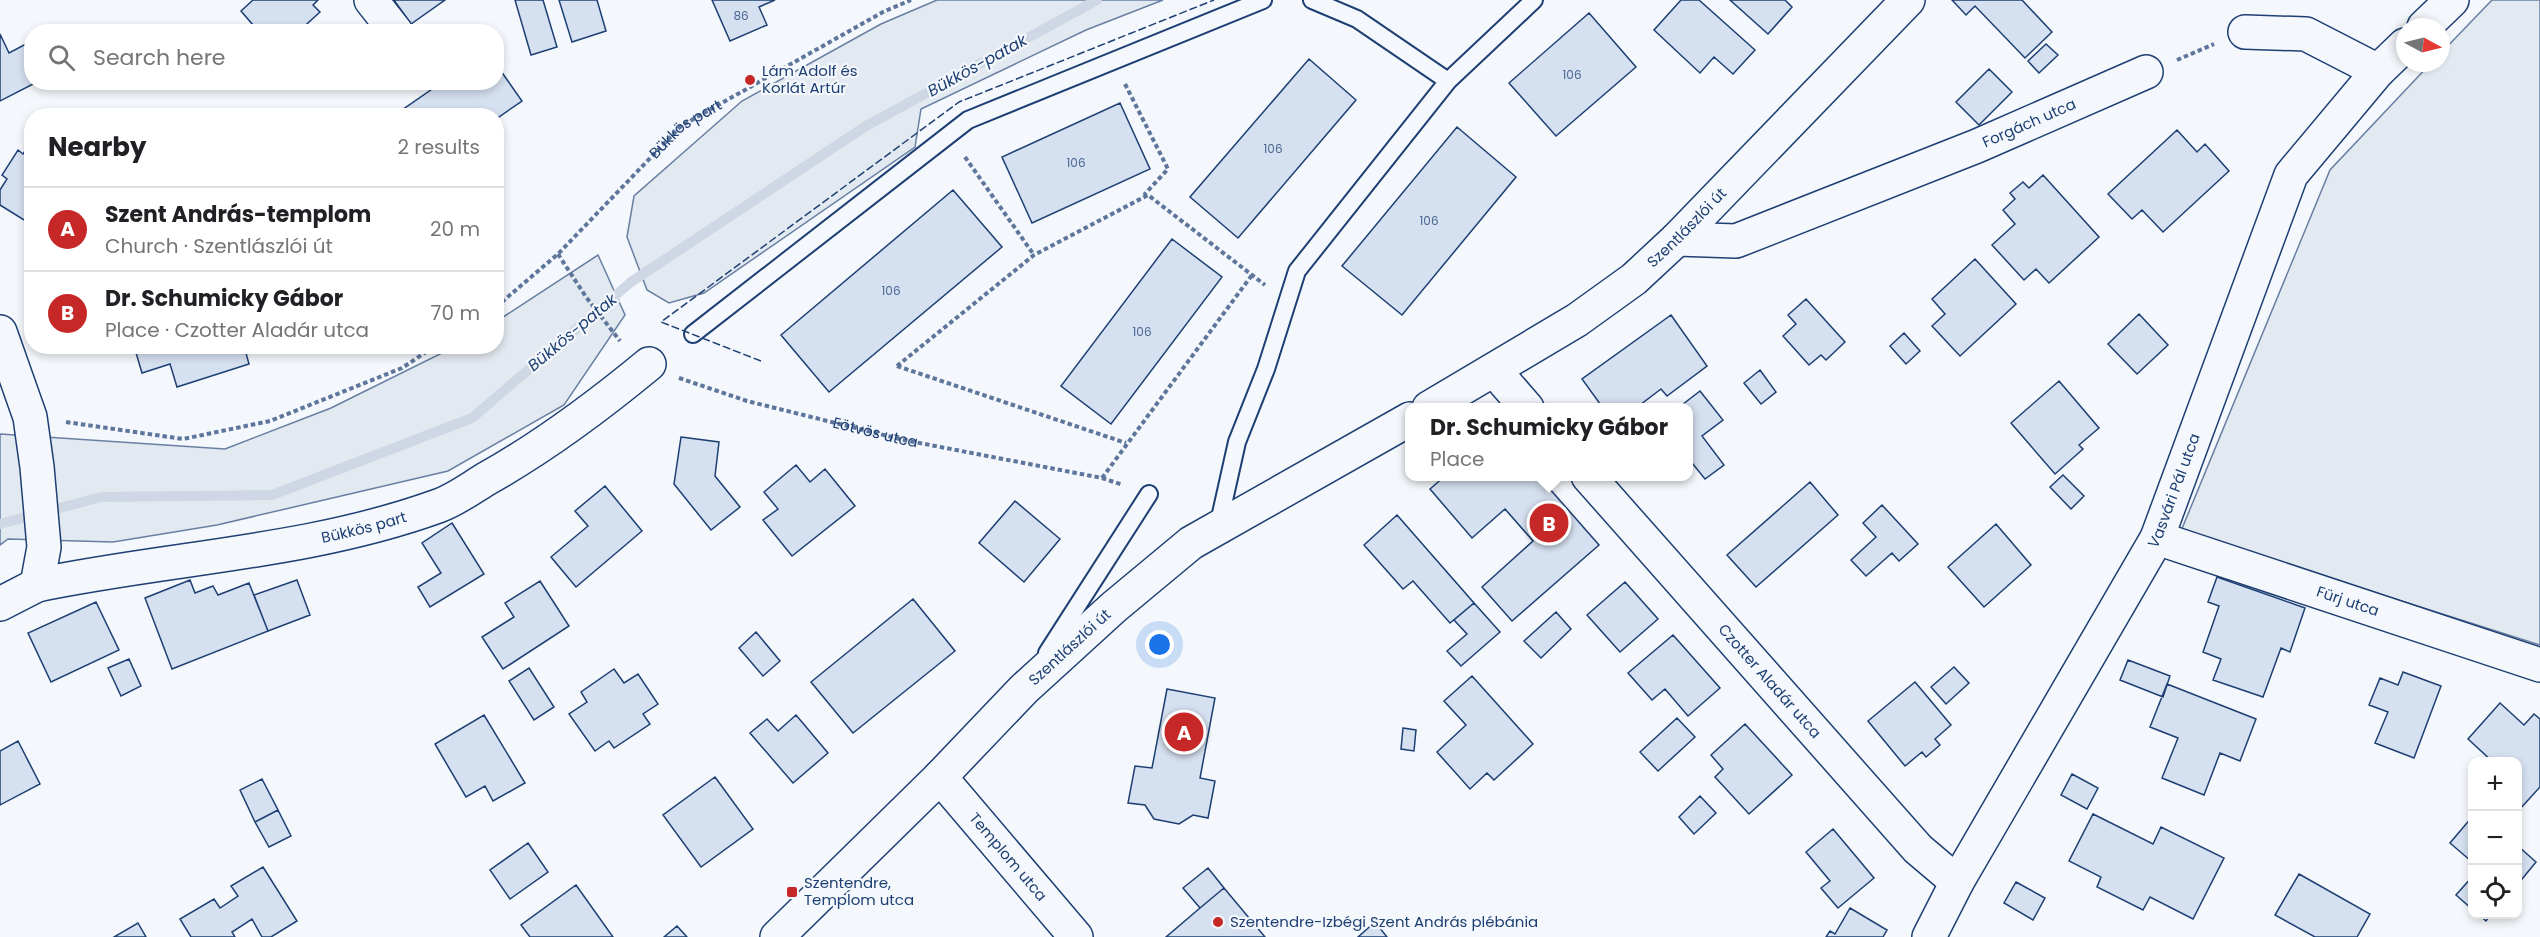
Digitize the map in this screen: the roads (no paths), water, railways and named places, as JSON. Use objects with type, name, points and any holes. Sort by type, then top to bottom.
[{"type":"street","points":[[371,0],[390,24]]},
{"type":"street","name":"Szentlászlói út","points":[[1438,403],[1577,320],[1634,279],[1677,240],[1908,0]]},
{"type":"street","points":[[2433,18],[2452,0]]},
{"type":"street","points":[[2245,32],[2306,34],[2378,71]]},
{"type":"street","name":"Vasvári Pál utca","points":[[1929,937],[1957,882],[2157,538],[2291,175],[2378,71],[2396,54]]},
{"type":"street","name":"Forgách utca","points":[[1677,240],[1736,241],[1977,146],[2145,72]]},
{"type":"street","points":[[0,332],[30,417],[44,547],[37,585]]},
{"type":"street","name":"Bükkös part","points":[[0,604],[37,585],[85,575],[291,546],[347,534],[440,505],[531,454],[599,406],[649,364]]},
{"type":"street","points":[[1494,370],[1523,403]]},
{"type":"street","name":"Szentlászlói út","points":[[777,937],[940,777],[1024,689],[1122,600],[1191,543],[1405,421]]},
{"type":"street","name":"Czotter Aladár utca","points":[[1592,481],[1918,849],[1957,882]]},
{"type":"street","name":"Fürj utca","points":[[2157,538],[2540,665]]},
{"type":"street","name":"Templom utca","points":[[940,777],[1076,937]]},
{"type":"lane","points":[[693,334],[968,120],[1263,0]]},
{"type":"lane","points":[[1312,0],[1357,19],[1448,81]]},
{"type":"lane","points":[[1218,528],[1237,442],[1266,369],[1297,271],[1448,81],[1534,0]]},
{"type":"lane","points":[[1024,689],[1149,494]]},
{"type":"waterway","name":"Bükkös-patak","points":[[0,524],[101,497],[272,495],[472,418],[631,282],[866,126],[1097,0]]},
{"type":"place","name":"Lám Adolf és Korlát Artúr","points":[[750,80]]},
{"type":"place","name":"Dr. Schumicky Gábor","points":[[1549,523]]},
{"type":"place","name":"Szent András-templom","points":[[1184,732]]},
{"type":"place","name":"Szentendre, Templom utca","points":[[792,892]]},
{"type":"place","name":"Szentendre-Izbégi Szent András plébánia","points":[[1218,922]]}]
